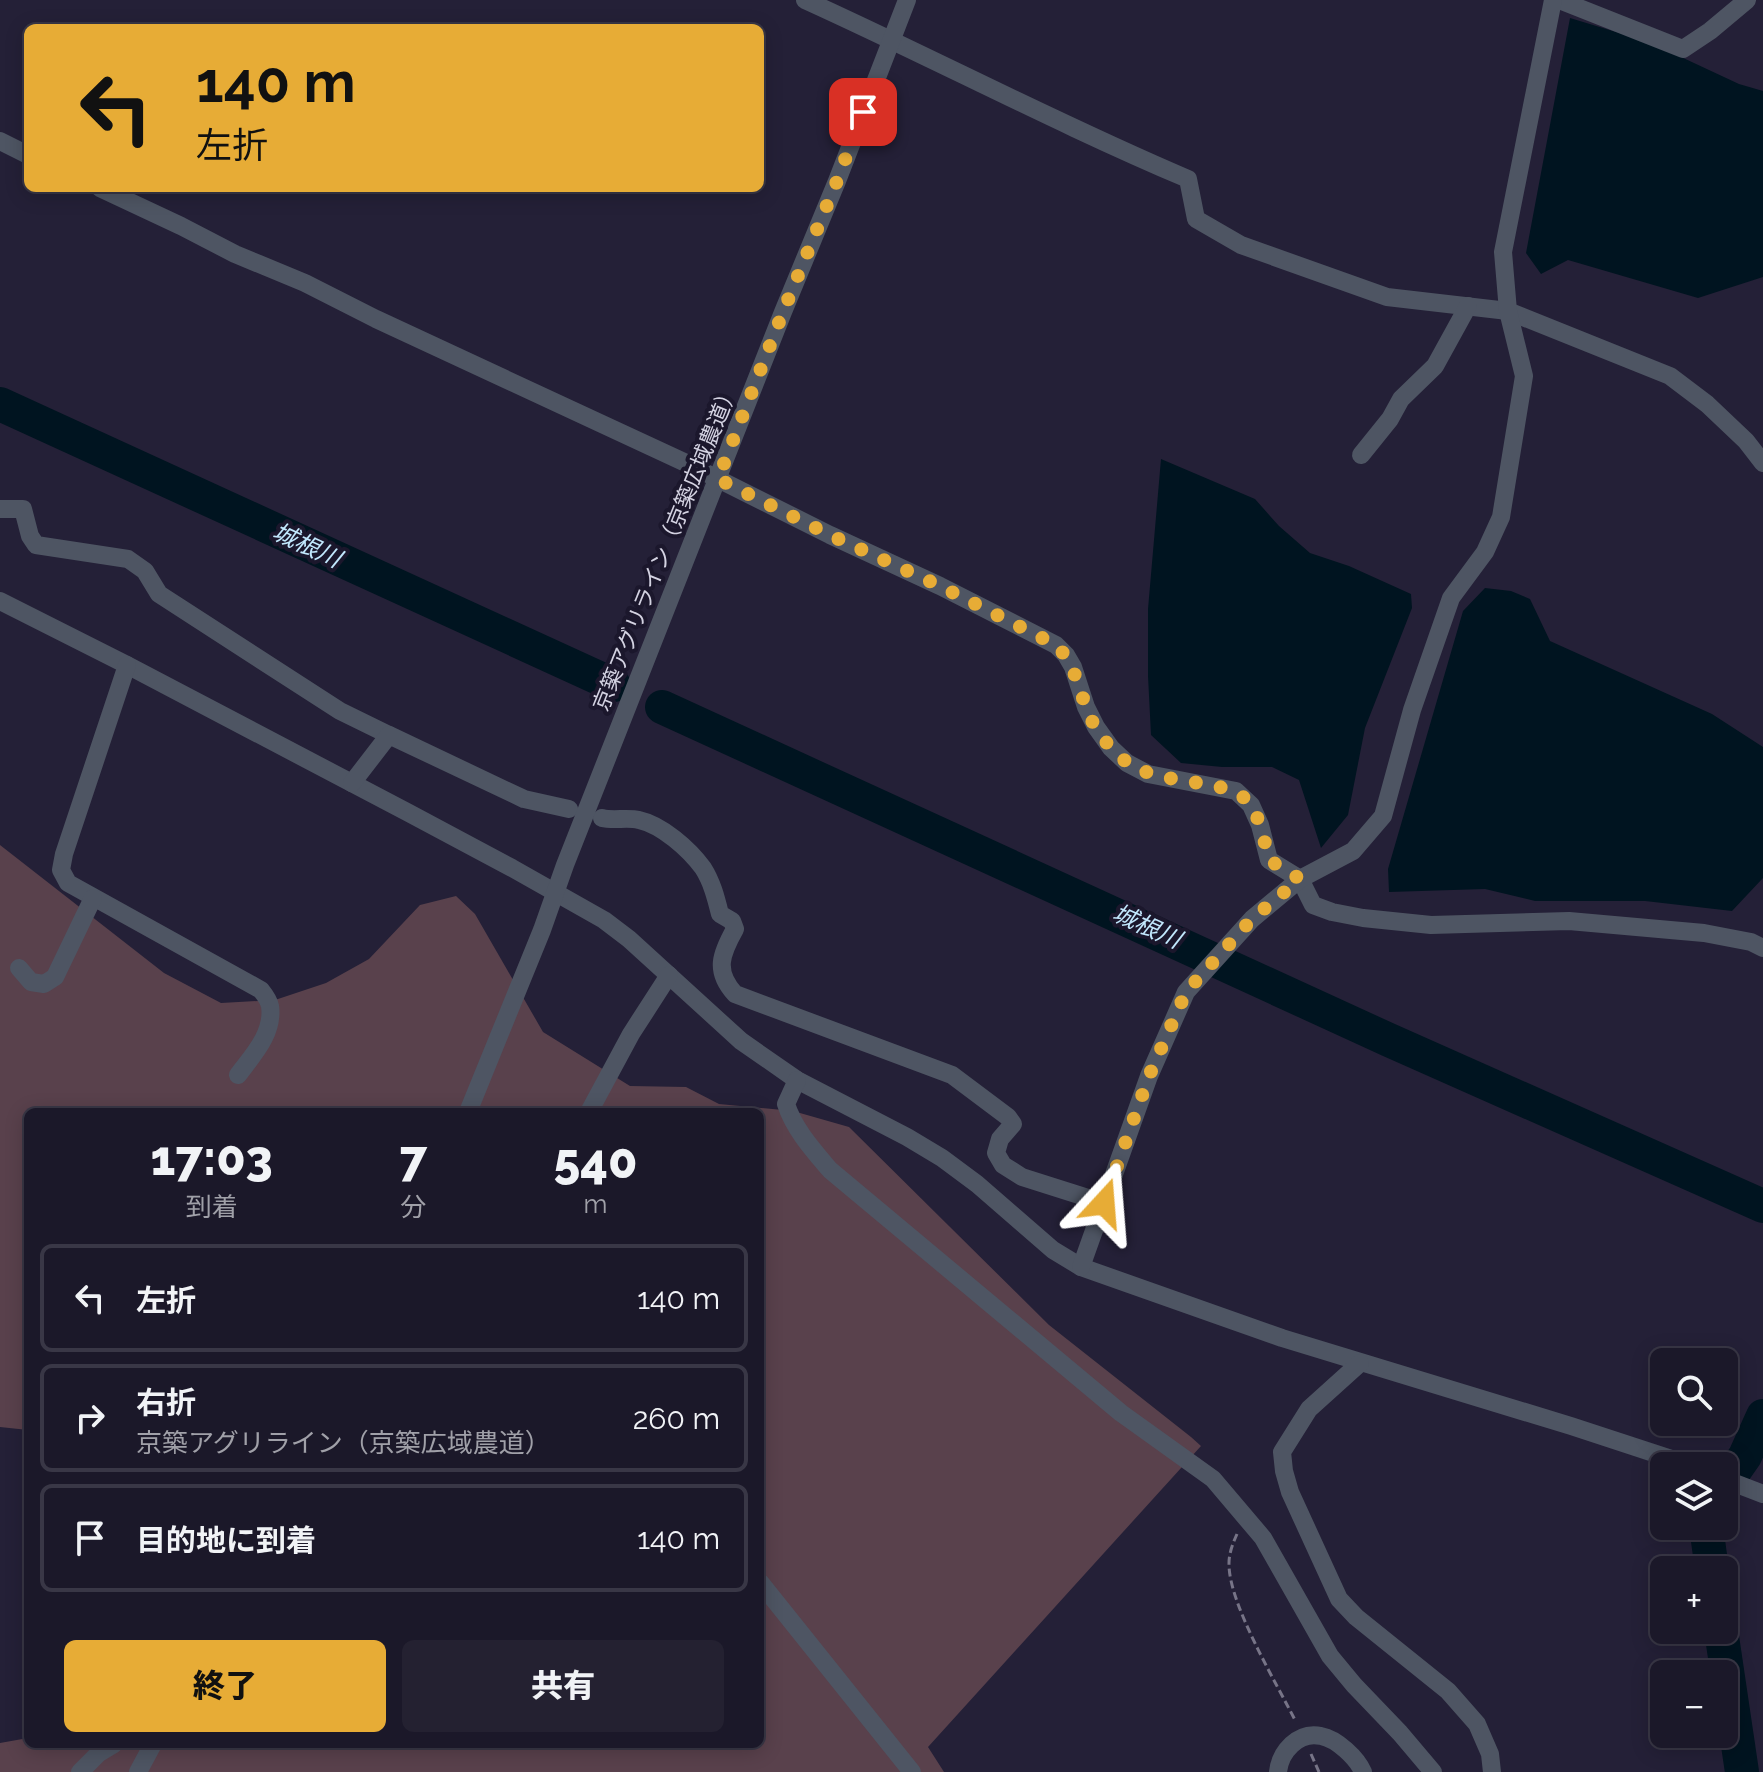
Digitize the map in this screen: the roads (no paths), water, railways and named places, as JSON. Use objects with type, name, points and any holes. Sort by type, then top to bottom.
[{"type":"street","points":[[805,0],[1125,153],[1188,179],[1196,219],[1241,245],[1387,297],[1508,311],[1670,376],[1707,404],[1746,441],[1763,463]]},
{"type":"street","name":"京築アグリライン（京築広域農道）","points":[[470,1108],[907,0]]},
{"type":"street","points":[[1081,1267],[1149,1076],[1186,992],[1252,919],[1300,879],[1353,851],[1383,816],[1412,710],[1451,598],[1485,552],[1501,517],[1524,376],[1508,311],[1503,252],[1556,0],[1683,49],[1747,0]]},
{"type":"street","points":[[0,141],[24,153]]},
{"type":"street","points":[[109,192],[718,479],[1056,645],[1073,667],[1086,707],[1111,748],[1127,763],[1148,774],[1236,791],[1251,805],[1269,860],[1300,879],[1313,905],[1363,918],[1431,925],[1569,921],[1704,933],[1751,942],[1763,948]]},
{"type":"street","points":[[1361,455],[1390,419],[1401,399],[1435,366],[1468,306]]},
{"type":"street","points":[[0,509],[23,509],[30,536],[36,545],[128,559],[145,571],[159,594],[340,711],[524,799],[569,809]]},
{"type":"street","points":[[0,601],[352,783],[604,920],[741,1041],[797,1080],[942,1158],[1053,1250],[1081,1267],[1269,1334],[1650,1452]]},
{"type":"street","points":[[127,665],[61,870],[68,883],[261,990],[270,1003],[270,1018],[263,1041],[238,1075]]},
{"type":"street","points":[[352,783],[389,735]]},
{"type":"street","points":[[602,818],[638,820],[667,831],[702,868],[713,888],[720,914],[732,921],[735,929],[724,949],[721,964],[724,981],[735,994],[952,1075],[1013,1124],[1000,1139],[996,1153],[1003,1165],[1022,1177],[1104,1203]]},
{"type":"street","points":[[19,968],[31,982],[44,984],[55,977],[93,898]]},
{"type":"street","points":[[591,1108],[631,1034],[669,975]]},
{"type":"street","points":[[797,1080],[786,1104],[791,1118],[830,1170],[1121,1413],[1213,1479],[1263,1538],[1330,1656],[1433,1772]]},
{"type":"street","points":[[1360,1363],[1309,1409],[1282,1452],[1290,1492],[1339,1599],[1356,1617],[1448,1691],[1477,1724],[1490,1754],[1492,1772]]},
{"type":"street","points":[[1738,1484],[1763,1494]]},
{"type":"street","points":[[764,1587],[912,1772]]},
{"type":"street","points":[[1278,1772],[1279,1763],[1291,1743],[1310,1736],[1322,1736],[1339,1745],[1360,1764],[1363,1772]]},
{"type":"street","points":[[80,1772],[107,1748]]},
{"type":"street","points":[[138,1772],[145,1748]]},
{"type":"water","points":[[1570,18],[1649,42],[1739,84],[1763,91],[1763,277],[1698,298],[1568,260],[1541,274],[1526,253]]},
{"type":"water","points":[[1161,459],[1255,499],[1279,526],[1310,553],[1349,566],[1411,594],[1412,608],[1365,728],[1348,815],[1321,848],[1299,780],[1272,767],[1181,763],[1151,735],[1148,609]]},
{"type":"water","points":[[1485,588],[1511,591],[1530,599],[1550,641],[1712,714],[1763,747],[1763,878],[1732,911],[1645,901],[1535,901],[1485,889],[1389,892],[1388,869],[1463,611]]},
{"type":"waterway","name":"城根川","points":[[0,404],[614,685]]},
{"type":"waterway","name":"城根川","points":[[662,707],[1389,1040],[1763,1206]]},
{"type":"waterway","name":"城根川","points":[[1738,1466],[1763,1416]]},
{"type":"waterway","name":"城根川","points":[[1708,1540],[1710,1556]]},
{"type":"waterway","name":"城根川","points":[[1723,1644],[1742,1772]]}]
